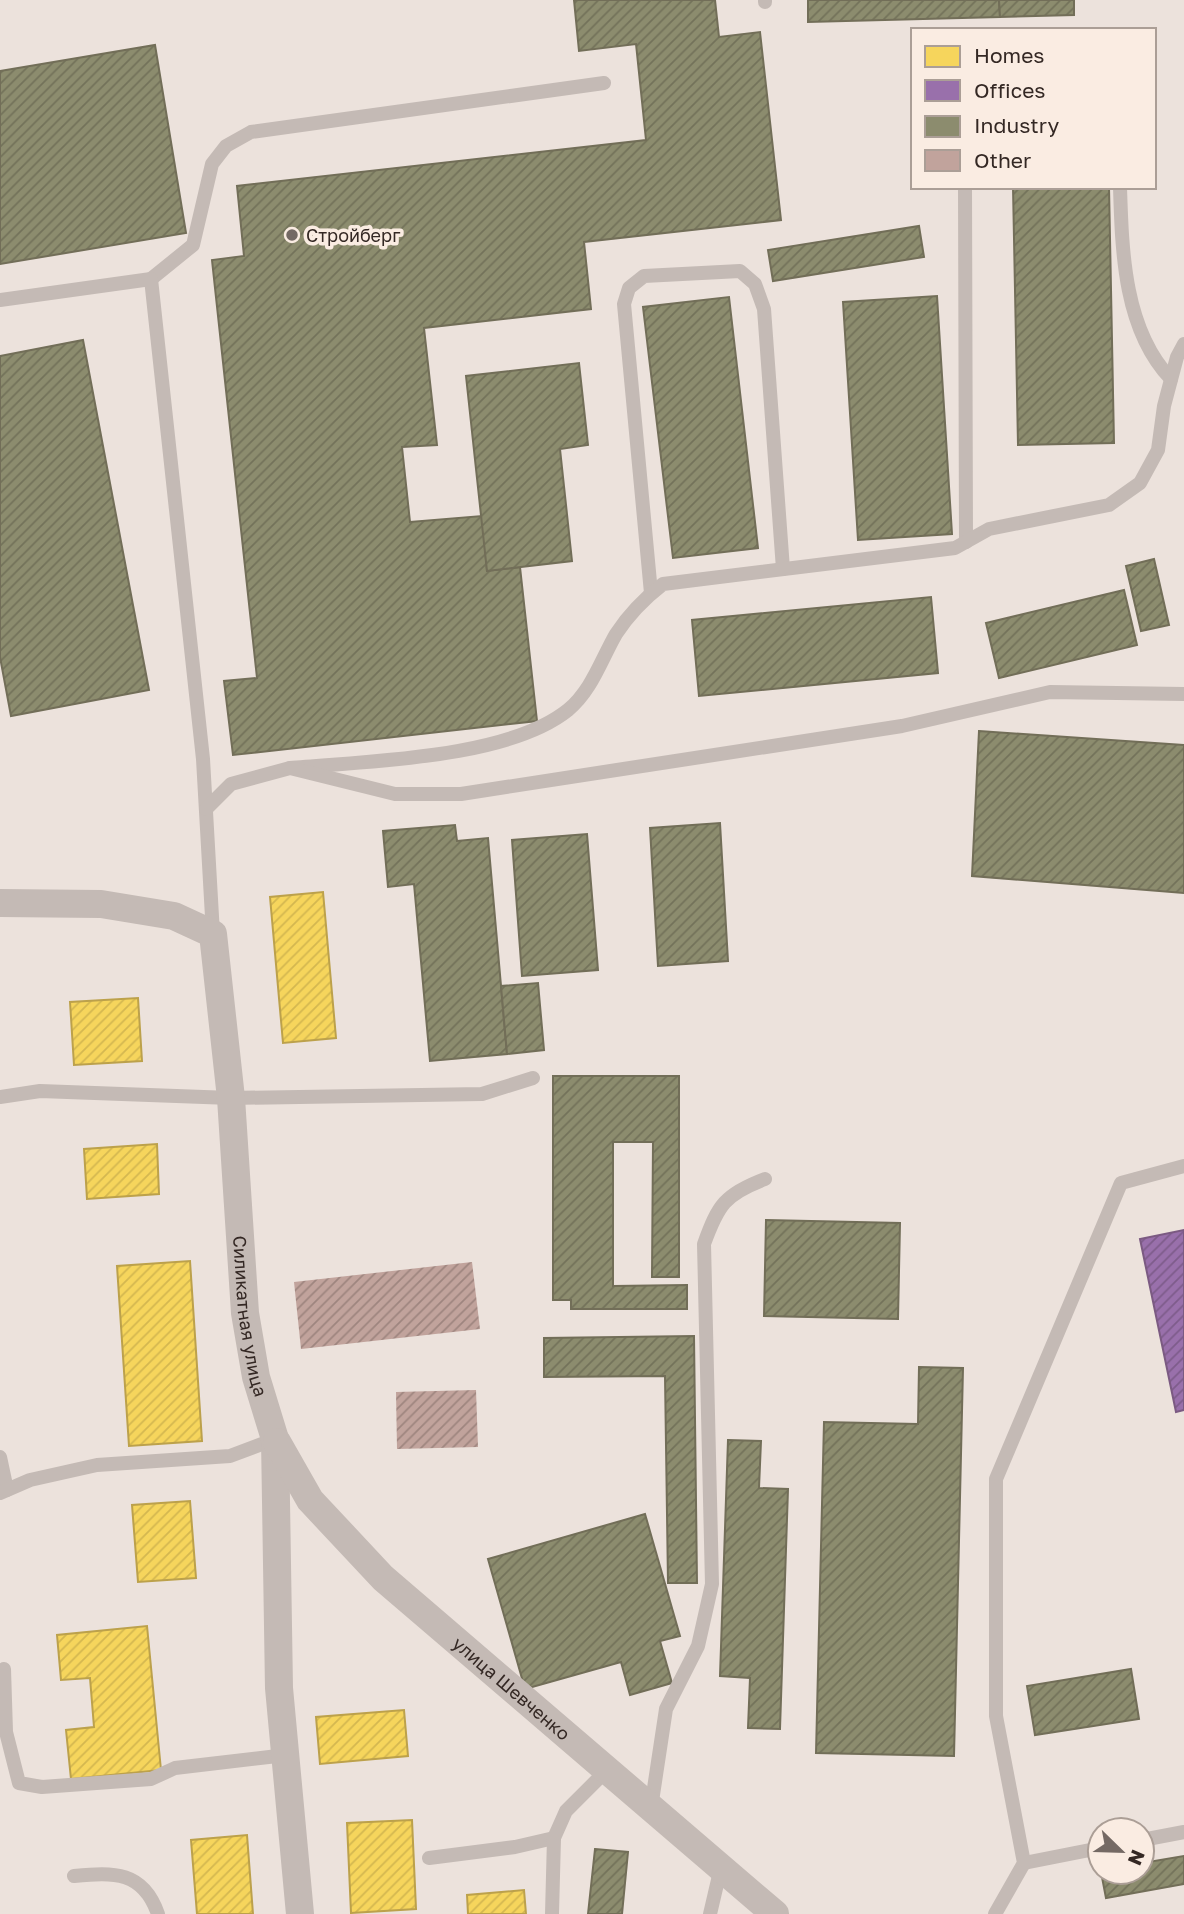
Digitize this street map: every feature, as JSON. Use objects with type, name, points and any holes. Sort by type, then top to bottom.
[{"type":"street","points":[[0,903],[101,904],[174,916],[213,934]]},
{"type":"street","name":"Силикатная улица","points":[[213,934],[231,1098],[246,1313],[256,1377],[275,1438],[279,1688],[300,1914]]},
{"type":"street","name":"улица Шевченко","points":[[275,1438],[310,1500],[383,1578],[775,1914]]},
{"type":"lane","points":[[0,300],[151,279],[192,245],[212,164],[226,146],[251,132],[604,83]]},
{"type":"lane","points":[[965,189],[965,542]]},
{"type":"lane","points":[[1120,189],[1122,258],[1133,306],[1155,362],[1171,379]]},
{"type":"lane","points":[[651,593],[624,304],[629,288],[644,276],[740,271],[755,284],[764,309],[783,569]]},
{"type":"lane","points":[[151,279],[203,759],[213,934]]},
{"type":"lane","points":[[206,809],[231,784],[290,768],[441,755],[530,732],[568,709],[596,675],[617,634],[640,601],[663,584],[955,548],[989,529],[1109,505],[1140,483],[1158,450],[1171,379],[1177,356],[1184,344]]},
{"type":"lane","points":[[290,768],[395,794],[461,794],[902,726],[1050,692],[1184,694]]},
{"type":"lane","points":[[0,1097],[40,1091],[231,1098],[482,1094],[533,1078]]},
{"type":"lane","points":[[995,1914],[1024,1863],[996,1716],[996,1479],[1121,1183],[1184,1166]]},
{"type":"lane","points":[[650,1809],[666,1709],[698,1646],[712,1584],[704,1244],[716,1209],[738,1189],[765,1179]]},
{"type":"lane","points":[[0,1457],[4,1491],[30,1480],[97,1465],[230,1456],[275,1438]]},
{"type":"lane","points":[[4,1670],[6,1732],[19,1783],[42,1787],[151,1779],[176,1768],[286,1755]]},
{"type":"lane","points":[[552,1914],[554,1838],[566,1811],[606,1771]]},
{"type":"lane","points":[[1156,1837],[1184,1832]]},
{"type":"lane","points":[[429,1858],[514,1847],[554,1838]]},
{"type":"lane","points":[[1024,1863],[1086,1851]]},
{"type":"lane","points":[[710,1914],[721,1867]]},
{"type":"lane","points":[[74,1876],[106,1873],[135,1881],[152,1896],[158,1914]]},
{"type":"building: Homes","points":[[323,892],[336,1038],[283,1043],[270,897]]},
{"type":"building: Homes","points":[[138,998],[142,1061],[74,1065],[70,1002]]},
{"type":"building: Homes","points":[[157,1144],[159,1194],[87,1199],[84,1149]]},
{"type":"building: Homes","points":[[190,1261],[202,1441],[129,1446],[117,1266]]},
{"type":"building: Homes","points":[[190,1501],[196,1578],[138,1582],[132,1505]]},
{"type":"building: Homes","points":[[147,1626],[161,1770],[71,1779],[66,1730],[94,1727],[90,1678],[61,1680],[57,1635]]},
{"type":"building: Homes","points":[[404,1710],[408,1756],[320,1764],[316,1717]]},
{"type":"building: Homes","points":[[412,1820],[416,1909],[351,1913],[347,1823]]},
{"type":"building: Homes","points":[[247,1835],[253,1914],[197,1914],[191,1840]]},
{"type":"building: Homes","points":[[524,1890],[526,1914],[468,1914],[467,1895]]},
{"type":"building: Offices","points":[[1184,1230],[1184,1410],[1176,1412],[1140,1239]]},
{"type":"building: Industry","points":[[574,0],[715,0],[719,37],[760,32],[781,220],[584,242],[591,309],[424,328],[437,445],[402,447],[410,522],[482,516],[487,571],[520,567],[537,721],[233,755],[224,681],[257,678],[212,260],[244,256],[237,186],[646,140],[636,44],[579,51]]},
{"type":"building: Industry","points":[[808,0],[999,0],[1000,17],[808,22]]},
{"type":"building: Industry","points":[[999,0],[1074,0],[1074,15],[1000,17]]},
{"type":"building: Industry","points":[[155,45],[186,233],[0,264],[0,71]]},
{"type":"building: Industry","points":[[1013,189],[1109,189],[1114,443],[1018,445]]},
{"type":"building: Industry","points":[[919,226],[924,257],[773,281],[768,250]]},
{"type":"building: Industry","points":[[937,296],[952,534],[858,540],[843,302]]},
{"type":"building: Industry","points":[[729,297],[758,548],[673,558],[643,307]]},
{"type":"building: Industry","points":[[83,340],[149,690],[11,716],[0,657],[0,356]]},
{"type":"building: Industry","points":[[579,363],[588,445],[560,449],[572,561],[487,571],[466,376]]},
{"type":"building: Industry","points":[[1154,559],[1169,625],[1141,631],[1126,566]]},
{"type":"building: Industry","points":[[1124,590],[1137,645],[999,678],[986,623]]},
{"type":"building: Industry","points":[[931,597],[938,673],[699,696],[692,620]]},
{"type":"building: Industry","points":[[979,731],[1184,745],[1184,893],[972,876]]},
{"type":"building: Industry","points":[[720,823],[728,961],[658,966],[650,828]]},
{"type":"building: Industry","points":[[455,825],[457,841],[488,838],[507,1054],[430,1061],[414,884],[388,887],[383,831]]},
{"type":"building: Industry","points":[[587,834],[598,970],[522,976],[512,840]]},
{"type":"building: Industry","points":[[538,983],[544,1050],[507,1054],[501,986]]},
{"type":"building: Industry","points":[[553,1076],[679,1076],[679,1277],[652,1277],[653,1142],[613,1142],[613,1286],[687,1285],[687,1309],[571,1309],[571,1300],[553,1300]]},
{"type":"building: Industry","points":[[766,1220],[900,1223],[898,1319],[764,1316]]},
{"type":"building: Industry","points":[[694,1336],[697,1583],[668,1583],[665,1376],[544,1377],[544,1338]]},
{"type":"building: Industry","points":[[919,1367],[963,1368],[954,1756],[816,1753],[824,1422],[918,1424]]},
{"type":"building: Industry","points":[[728,1440],[761,1441],[759,1488],[788,1489],[780,1729],[748,1728],[750,1678],[720,1676]]},
{"type":"building: Industry","points":[[645,1514],[680,1636],[660,1641],[672,1683],[630,1695],[621,1662],[525,1689],[488,1559]]},
{"type":"building: Industry","points":[[1131,1669],[1139,1719],[1035,1735],[1027,1686]]},
{"type":"building: Industry","points":[[595,1849],[628,1852],[622,1914],[588,1914]]},
{"type":"building: Industry","points":[[1184,1856],[1184,1884],[1106,1898],[1104,1886],[1156,1886],[1156,1861]]},
{"type":"building: Other","points":[[472,1262],[480,1329],[301,1349],[294,1282]]},
{"type":"building: Other","points":[[476,1390],[478,1447],[397,1449],[396,1392]]},
{"type":"place","name":"Стройберг","points":[[292,235]]}]
